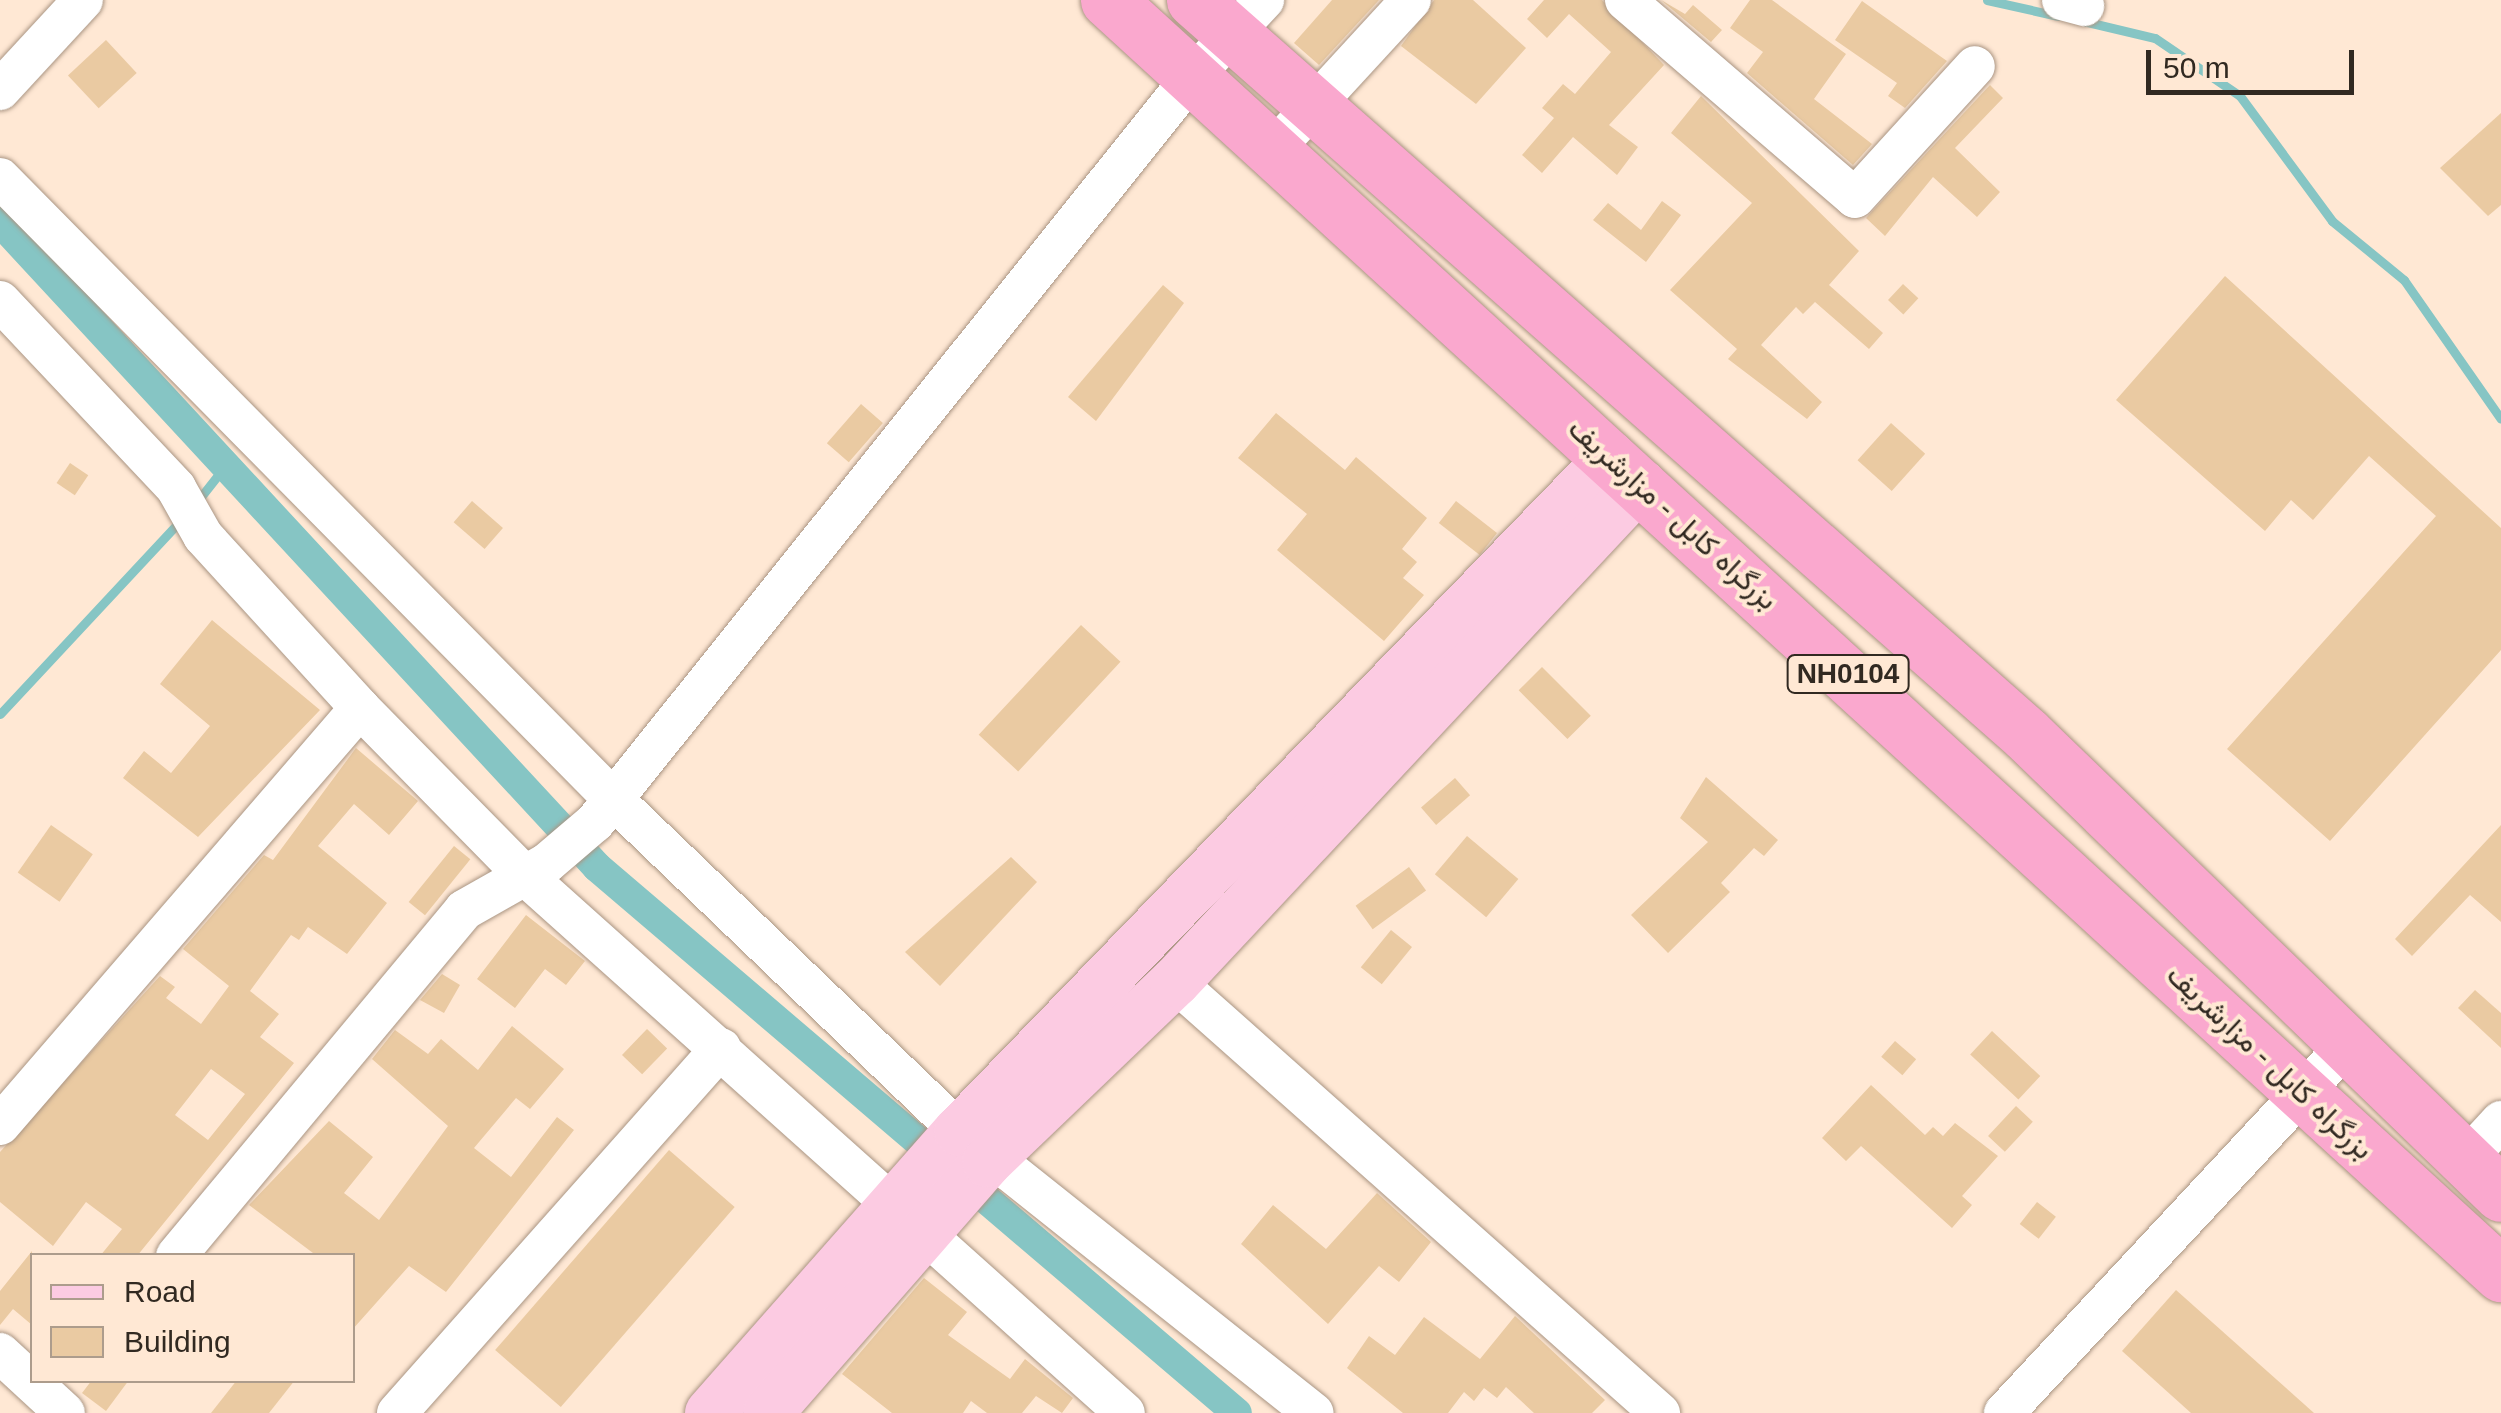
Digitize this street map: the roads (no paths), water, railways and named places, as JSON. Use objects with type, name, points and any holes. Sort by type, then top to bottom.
[{"type":"highway","name":"بزرگراه کابل - مزارشریف","points":[[1108,0],[2501,1274]]},
{"type":"highway","name":"بزرگراه کابل - مزارشریف","points":[[1194,0],[1250,19],[1312,110],[2026,734],[2483,1177]]},
{"type":"main road","points":[[972,1149],[1176,982],[1626,471]]},
{"type":"main road","points":[[768,1413],[910,1220],[972,1149],[1626,471]]},
{"type":"main road","points":[[710,1413],[910,1220]]},
{"type":"street","points":[[0,90],[84,0]]},
{"type":"street","points":[[1272,150],[1411,0]]},
{"type":"street","points":[[1625,0],[1856,198],[1975,66]]},
{"type":"street","points":[[178,1253],[464,910],[534,867],[604,810],[1191,78],[1250,19]]},
{"type":"street","points":[[0,178],[604,810],[972,1149],[1312,1413]]},
{"type":"street","points":[[0,301],[176,488],[203,536],[360,708],[534,867],[721,1048],[1125,1413]]},
{"type":"street","points":[[0,1125],[360,708]]},
{"type":"street","points":[[1176,982],[1660,1413]]},
{"type":"street","points":[[2004,1413],[2346,1046]]},
{"type":"street","points":[[397,1413],[721,1048]]},
{"type":"street","points":[[2483,1177],[2501,1120]]},
{"type":"street","points":[[0,1353],[30,1375]]},
{"type":"street","points":[[41,1383],[63,1399]]},
{"type":"waterway","points":[[1987,0],[2058,16]]},
{"type":"waterway","points":[[2083,21],[2155,38],[2240,96],[2332,221],[2404,280],[2501,419]]},
{"type":"waterway","points":[[0,222],[597,867],[1237,1413]]},
{"type":"waterway","points":[[196,503],[222,470]]},
{"type":"waterway","points":[[0,714],[182,519]]}]
